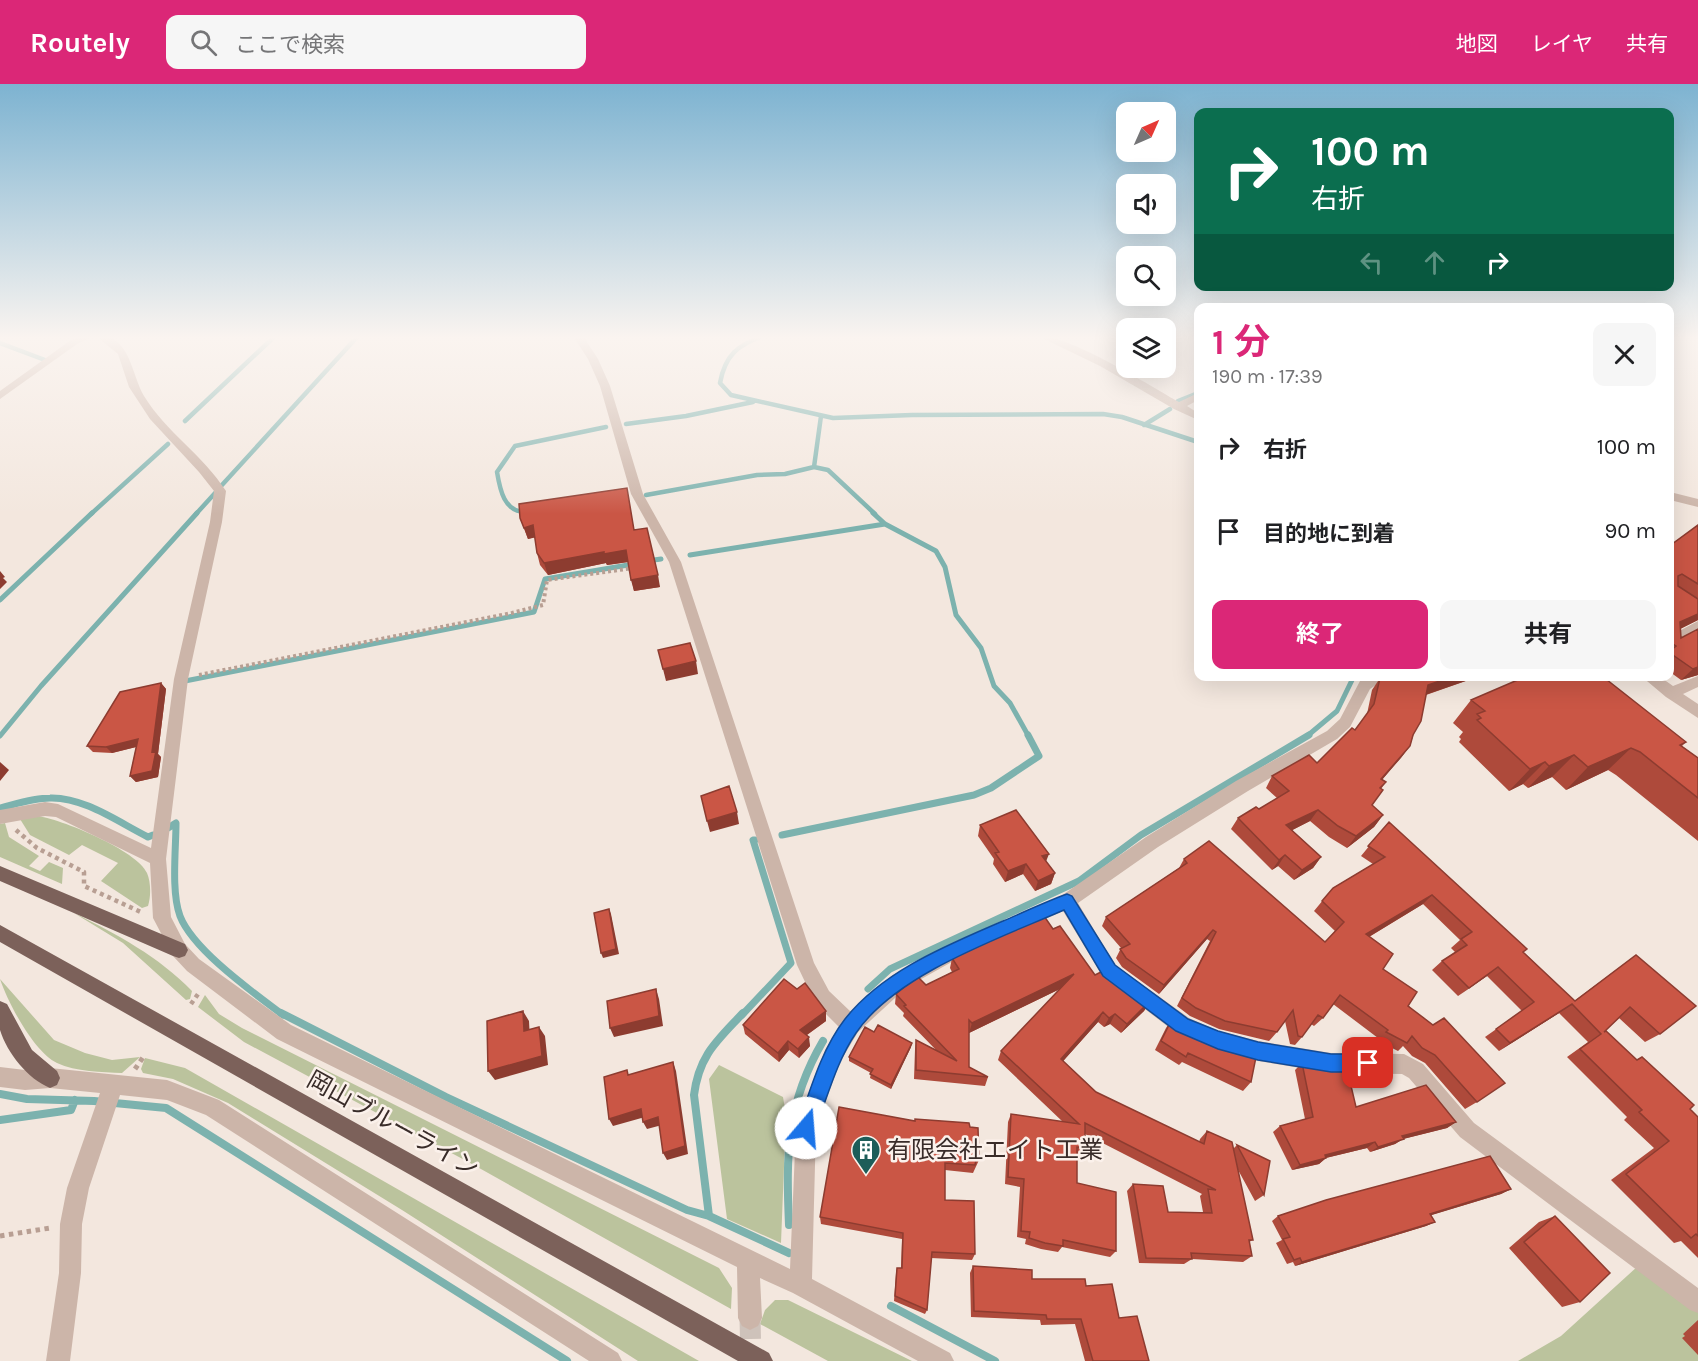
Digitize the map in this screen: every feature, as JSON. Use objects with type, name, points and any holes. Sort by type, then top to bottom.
[{"type":"main road","points":[[0,873],[179,950]]},
{"type":"main road","name":"岡山ブルーライン","points":[[0,933],[760,1361]]},
{"type":"main road","points":[[0,1010],[25,1057],[50,1078]]},
{"type":"street","points":[[139,396],[157,422],[212,478],[220,491],[218,511],[181,679],[158,859],[162,918],[179,950],[193,965],[284,1032],[801,1285],[942,1361]]},
{"type":"street","points":[[608,396],[637,494],[675,562],[806,965],[822,997],[852,1025]]},
{"type":"street","points":[[1158,396],[1194,415]]},
{"type":"street","points":[[1178,407],[1194,398]]},
{"type":"street","points":[[1674,497],[1698,503]]},
{"type":"street","points":[[1674,640],[1698,626]]},
{"type":"street","points":[[801,1285],[806,1128],[832,1057],[852,1025],[900,981],[960,948],[1067,901],[1152,842],[1242,786],[1332,735],[1345,723],[1365,685],[1373,681]]},
{"type":"street","points":[[1655,681],[1698,712]]},
{"type":"street","points":[[1671,693],[1698,681]]},
{"type":"street","points":[[5,816],[45,809],[58,811],[158,859]]},
{"type":"street","points":[[1067,901],[1109,971],[1182,1025],[1218,1040],[1258,1051],[1331,1063],[1404,1064],[1416,1071],[1467,1130],[1698,1302]]},
{"type":"street","points":[[0,1077],[25,1080],[50,1078],[109,1096],[167,1090],[212,1107],[610,1361]]},
{"type":"street","points":[[58,1361],[70,1273],[71,1224],[78,1188],[109,1096]]},
{"type":"street","points":[[748,1261],[750,1318]]},
{"type":"path","points":[[181,679],[537,607],[543,605],[547,580],[641,567]]},
{"type":"path","points":[[5,816],[18,834],[36,847],[84,872],[84,886],[150,916],[162,918]]},
{"type":"path","points":[[0,1236],[71,1224]]},
{"type":"green space","points":[[36,816],[62,823],[97,837],[141,864],[149,881],[148,906],[142,908],[101,881],[118,863],[82,845],[69,855],[30,835],[20,819]]},
{"type":"green space","points":[[5,823],[9,837],[39,856],[29,866],[40,871],[49,862],[63,868],[62,884],[0,857],[0,824]]},
{"type":"green space","points":[[74,913],[122,938],[165,967],[192,991],[190,999],[186,1000],[123,943]]},
{"type":"green space","points":[[0,979],[54,1040],[85,1053],[112,1060],[140,1057],[122,1073],[81,1070],[57,1063],[48,1057],[31,1038],[15,1013]]},
{"type":"green space","points":[[205,995],[219,1014],[242,1028],[719,1268],[732,1288],[731,1309],[472,1164],[244,1042],[198,1007]]},
{"type":"green space","points":[[145,1058],[185,1068],[699,1361],[638,1361],[402,1210],[228,1103],[173,1079],[143,1073],[141,1069]]},
{"type":"green space","points":[[719,1065],[783,1097],[786,1115],[781,1243],[727,1219],[709,1079]]},
{"type":"green space","points":[[1638,1266],[1698,1310],[1698,1361],[1518,1361],[1561,1336]]},
{"type":"green space","points":[[775,1300],[788,1300],[912,1361],[828,1361],[760,1324],[765,1310]]},
{"type":"building","points":[[627,488],[634,530],[647,528],[658,575],[631,580],[626,550],[544,563],[537,553],[533,525],[524,528],[520,518],[519,504]]},
{"type":"building","points":[[1698,525],[1698,584],[1682,574],[1678,576],[1678,586],[1698,599],[1698,614],[1680,622],[1681,638],[1698,629],[1698,667],[1693,669],[1674,656],[1676,646],[1674,645],[1674,543]]},
{"type":"building","points":[[690,643],[696,661],[663,669],[658,650]]},
{"type":"building","points":[[1379,681],[1440,681],[1428,685],[1421,721],[1410,746],[1381,779],[1386,782],[1380,788],[1383,790],[1372,805],[1383,815],[1356,836],[1338,826],[1318,810],[1286,825],[1321,857],[1302,870],[1285,855],[1279,860],[1238,818],[1256,807],[1259,809],[1289,791],[1272,776],[1309,755],[1317,763],[1352,728],[1355,730],[1374,704]]},
{"type":"building","points":[[1515,681],[1608,681],[1686,742],[1680,745],[1698,758],[1698,798],[1640,752],[1631,748],[1588,767],[1574,755],[1549,766],[1545,762],[1530,769],[1477,720],[1481,718],[1477,714],[1485,711],[1471,700]]},
{"type":"building","points":[[161,683],[152,752],[156,751],[152,771],[130,776],[138,739],[106,747],[87,746],[120,692]]},
{"type":"building","points":[[729,786],[737,812],[707,821],[701,796]]},
{"type":"building","points":[[1016,810],[1049,854],[1042,856],[1055,873],[1038,881],[1026,864],[1008,871],[995,853],[999,852],[980,825]]},
{"type":"building","points":[[1389,822],[1527,949],[1523,952],[1575,1001],[1636,955],[1696,1006],[1660,1034],[1630,1007],[1604,1032],[1606,1031],[1637,1060],[1642,1057],[1694,1105],[1690,1109],[1698,1117],[1698,1236],[1696,1234],[1691,1238],[1626,1174],[1669,1141],[1639,1112],[1642,1110],[1580,1049],[1601,1034],[1572,1004],[1510,1043],[1496,1029],[1534,1002],[1498,967],[1469,988],[1442,961],[1467,945],[1461,939],[1472,932],[1432,895],[1366,934],[1393,954],[1383,969],[1417,992],[1408,1006],[1433,1025],[1444,1018],[1505,1083],[1477,1102],[1435,1055],[1422,1048],[1412,1036],[1407,1043],[1386,1032],[1388,1030],[1340,995],[1323,1018],[1318,1015],[1302,1037],[1298,1036],[1293,1010],[1277,1032],[1225,1021],[1196,1008],[1182,998],[1216,932],[1213,930],[1164,985],[1126,958],[1120,949],[1130,944],[1106,917],[1187,863],[1184,859],[1209,841],[1325,942],[1344,922],[1322,901],[1333,888],[1385,857],[1368,846]]},
{"type":"building","points":[[609,909],[616,949],[601,953],[594,913]]},
{"type":"building","points":[[1044,916],[1053,929],[1060,926],[1095,975],[1101,972],[1108,978],[1113,973],[1150,1001],[1127,1024],[1115,1014],[1109,1018],[1103,1012],[1061,1059],[1096,1092],[1204,1144],[1207,1131],[1232,1142],[1253,1240],[1249,1240],[1252,1256],[1191,1253],[1192,1259],[1146,1258],[1133,1184],[1163,1186],[1168,1212],[1212,1213],[1208,1189],[1216,1190],[1085,1123],[1085,1148],[1077,1147],[1077,1183],[1116,1192],[1116,1251],[1063,1240],[1063,1246],[1045,1243],[1029,1238],[1030,1232],[1021,1231],[1024,1179],[1008,1177],[1011,1114],[1079,1124],[1001,1051],[1074,974],[972,1023],[969,1020],[969,1067],[988,1077],[916,1070],[916,1040],[957,1061],[904,1006],[906,1005],[896,994],[917,976],[926,985],[959,969],[952,958]]},
{"type":"building","points":[[784,979],[797,989],[805,983],[826,1011],[800,1030],[809,1037],[798,1049],[788,1041],[778,1053],[743,1025]]},
{"type":"building","points":[[656,989],[659,1016],[610,1028],[607,1001]]},
{"type":"building","points":[[523,1011],[524,1031],[539,1027],[542,1056],[488,1071],[487,1021]]},
{"type":"building","points":[[1172,1019],[1180,1025],[1224,1043],[1257,1052],[1251,1082],[1188,1053],[1186,1057],[1161,1041]]},
{"type":"building","points":[[878,1025],[912,1043],[891,1085],[870,1074],[873,1069],[849,1057],[865,1027],[874,1032]]},
{"type":"building","points":[[673,1062],[685,1146],[663,1153],[658,1117],[643,1122],[641,1109],[609,1119],[604,1077],[627,1070],[628,1075]]},
{"type":"building","points":[[1302,1063],[1347,1069],[1356,1107],[1426,1085],[1456,1122],[1402,1136],[1404,1139],[1378,1147],[1375,1142],[1325,1155],[1326,1158],[1300,1165],[1280,1126],[1313,1117]]},
{"type":"building","points":[[839,1107],[915,1121],[915,1119],[969,1123],[970,1127],[978,1128],[979,1160],[976,1160],[975,1165],[945,1163],[945,1200],[974,1201],[975,1254],[932,1252],[927,1310],[895,1296],[897,1268],[902,1268],[903,1233],[820,1217]]},
{"type":"building","points":[[1237,1145],[1270,1161],[1264,1195]]},
{"type":"building","points":[[1490,1156],[1511,1189],[1430,1214],[1435,1222],[1302,1262],[1300,1258],[1294,1260],[1283,1239],[1290,1237],[1278,1216],[1326,1200]]},
{"type":"building","points":[[1555,1216],[1610,1273],[1580,1302],[1524,1242]]},
{"type":"building","points":[[973,1266],[1032,1270],[1032,1279],[1085,1279],[1086,1286],[1112,1284],[1119,1318],[1137,1316],[1149,1361],[1093,1361],[1081,1319],[1047,1319],[1046,1315],[974,1311]]},
{"type":"waterway","points":[[185,421],[212,396]]},
{"type":"waterway","points":[[222,485],[304,396]]},
{"type":"waterway","points":[[734,396],[833,418],[912,415],[1103,414],[1145,425]]},
{"type":"waterway","points":[[1178,401],[1192,396]]},
{"type":"waterway","points":[[626,424],[686,416],[753,402]]},
{"type":"waterway","points":[[1145,425],[1170,409]]},
{"type":"waterway","points":[[814,467],[821,416]]},
{"type":"waterway","points":[[1145,425],[1194,441]]},
{"type":"waterway","points":[[526,512],[513,508],[504,499],[497,472],[515,446],[606,427]]},
{"type":"waterway","points":[[91,514],[168,444]]},
{"type":"waterway","points":[[646,495],[757,475],[785,474],[814,467]]},
{"type":"waterway","points":[[814,467],[828,470],[875,514]]},
{"type":"waterway","points":[[196,514],[216,492]]},
{"type":"waterway","points":[[0,600],[92,513]]},
{"type":"waterway","points":[[0,736],[41,686],[197,513]]},
{"type":"waterway","points":[[873,513],[885,524]]},
{"type":"waterway","points":[[690,555],[885,524]]},
{"type":"waterway","points":[[885,524],[936,551],[945,567],[956,615],[981,648],[994,686],[1010,703],[1029,737]]},
{"type":"waterway","points":[[647,561],[661,559]]},
{"type":"waterway","points":[[185,681],[534,612],[545,579],[634,564]]},
{"type":"waterway","points":[[1307,736],[1337,711],[1352,681]]},
{"type":"waterway","points":[[782,835],[974,795],[991,788],[1039,756],[1028,735]]},
{"type":"waterway","points":[[868,989],[890,969],[1079,881],[1141,835],[1307,736]]},
{"type":"waterway","points":[[0,808],[37,799],[63,799],[88,806],[148,837],[153,835]]},
{"type":"waterway","points":[[168,828],[176,823],[177,906],[187,929],[226,970],[283,1015]]},
{"type":"waterway","points":[[742,1015],[791,963],[753,840],[755,840]]},
{"type":"waterway","points":[[281,1013],[446,1097],[687,1210],[709,1216]]},
{"type":"waterway","points":[[709,1216],[694,1095],[696,1081],[705,1059],[717,1041],[743,1013]]},
{"type":"waterway","points":[[789,1225],[789,1152],[795,1108],[811,1064],[823,1041]]},
{"type":"waterway","points":[[0,1094],[27,1099],[75,1100]]},
{"type":"waterway","points":[[0,1120],[71,1110],[75,1100]]},
{"type":"waterway","points":[[75,1100],[166,1108],[567,1361]]},
{"type":"waterway","points":[[709,1216],[789,1253]]},
{"type":"waterway","points":[[891,1306],[995,1361]]},
{"type":"tunnel","points":[[750,1318],[751,1361]]},
{"type":"place","name":"有限会社エイト工業","points":[[866,1176]]},
{"type":"route","points":[[806,1128],[832,1057],[852,1025],[874,1003],[900,981],[960,948],[1067,901],[1109,971],[1182,1025],[1218,1040],[1258,1051],[1331,1063],[1368,1063]]}]
